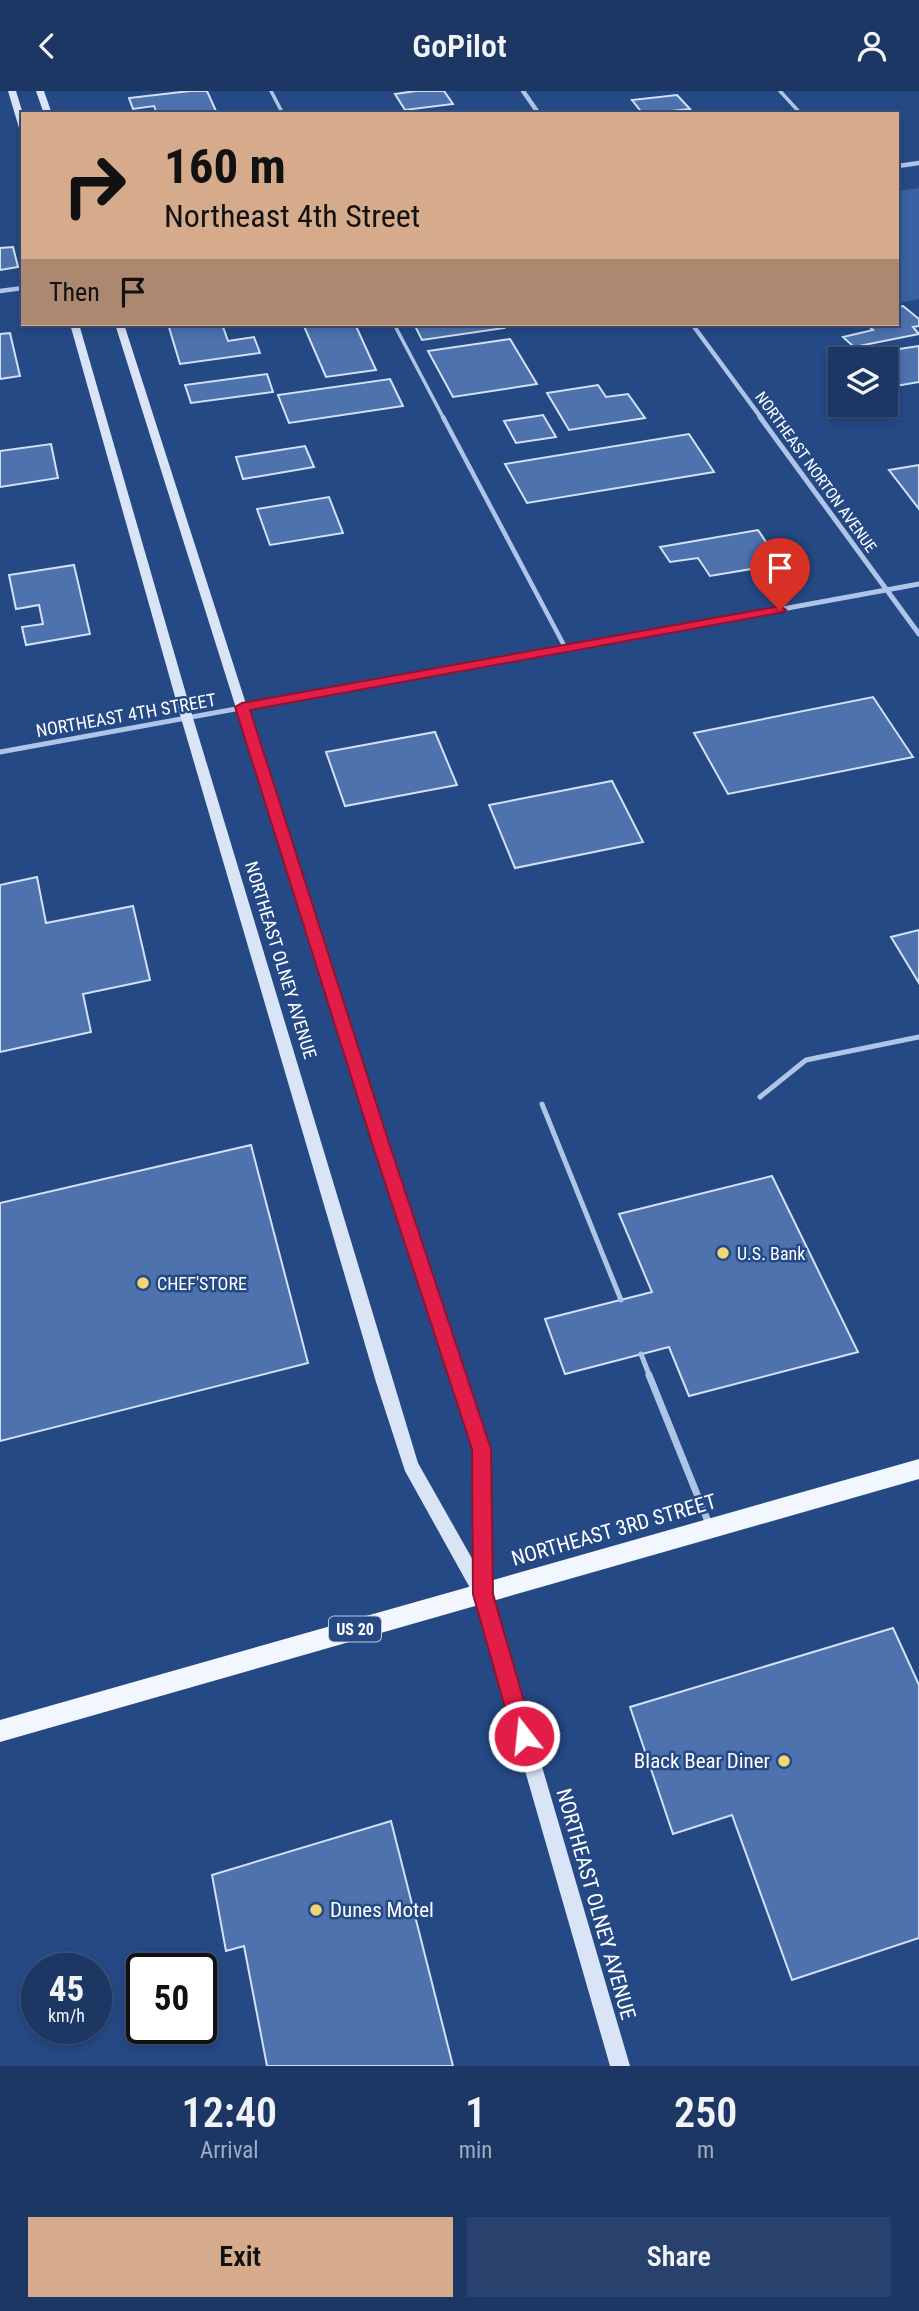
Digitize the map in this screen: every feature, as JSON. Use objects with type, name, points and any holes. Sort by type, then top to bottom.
[{"type":"main road","points":[[12,91],[21,121]]},
{"type":"main road","points":[[40,91],[47,112]]},
{"type":"main road","name":"NORTHEAST OLNEY AVENUE","points":[[75,326],[187,718],[384,1383],[411,1466],[483,1594],[620,2066]]},
{"type":"main road","name":"NORTHEAST OLNEY AVENUE","points":[[120,326],[376,1130],[482,1449],[483,1594]]},
{"type":"main road","name":"NORTHEAST 3RD STREET","points":[[0,1731],[919,1469]]},
{"type":"street","points":[[523,91],[538,112]]},
{"type":"street","points":[[899,166],[919,163]]},
{"type":"street","points":[[0,292],[21,288]]},
{"type":"street","name":"NORTHEAST NORTON AVENUE","points":[[693,326],[919,634]]},
{"type":"street","name":"NORTHEAST 4TH STREET","points":[[0,752],[919,584]]},
{"type":"lane","points":[[271,91],[282,112]]},
{"type":"lane","points":[[780,91],[799,112]]},
{"type":"lane","points":[[395,326],[566,649]]},
{"type":"lane","points":[[760,1097],[806,1060],[919,1037]]},
{"type":"lane","points":[[542,1104],[621,1300]]},
{"type":"lane","points":[[641,1354],[710,1528]]},
{"type":"shaded area","points":[[919,188],[919,299],[899,303],[899,191]]},
{"type":"building","points":[[207,91],[216,111],[156,112],[154,106],[133,109],[129,98]]},
{"type":"building","points":[[444,91],[453,104],[405,110],[395,94]]},
{"type":"building","points":[[677,95],[690,109],[641,112],[632,100]]},
{"type":"building","points":[[13,247],[18,267],[0,270],[0,248]]},
{"type":"building","points":[[903,306],[919,319],[919,326],[913,327],[919,334],[854,347],[843,337],[873,330],[868,326],[899,326],[899,307]]},
{"type":"building","points":[[169,326],[223,326],[228,341],[254,337],[260,353],[180,364]]},
{"type":"building","points":[[304,326],[356,326],[376,370],[326,377]]},
{"type":"building","points":[[415,326],[504,328],[422,340]]},
{"type":"building","points":[[10,333],[20,376],[0,379],[0,334]]},
{"type":"building","points":[[510,339],[537,384],[453,397],[428,351]]},
{"type":"building","points":[[919,346],[919,382],[898,386],[898,349]]},
{"type":"building","points":[[267,374],[273,392],[191,403],[185,385]]},
{"type":"building","points":[[390,379],[403,406],[289,423],[278,395]]},
{"type":"building","points":[[598,385],[606,397],[628,394],[645,418],[569,430],[547,393]]},
{"type":"building","points":[[543,415],[556,437],[516,443],[504,421]]},
{"type":"building","points":[[689,434],[714,472],[527,503],[505,464]]},
{"type":"building","points":[[51,444],[58,478],[0,487],[0,451]]},
{"type":"building","points":[[305,446],[314,467],[243,479],[236,457]]},
{"type":"building","points":[[919,465],[919,509],[889,470]]},
{"type":"building","points":[[329,497],[343,533],[270,545],[257,509]]},
{"type":"building","points":[[758,530],[781,564],[710,576],[698,558],[670,562],[660,547]]},
{"type":"building","points":[[74,565],[90,634],[26,645],[22,627],[43,624],[39,605],[16,609],[9,575]]},
{"type":"building","points":[[873,697],[913,757],[728,794],[694,733]]},
{"type":"building","points":[[435,732],[457,785],[345,806],[326,752]]},
{"type":"building","points":[[612,781],[643,842],[515,868],[489,805]]},
{"type":"building","points":[[37,877],[46,923],[133,906],[150,980],[83,994],[91,1032],[0,1052],[0,885]]},
{"type":"building","points":[[919,930],[919,983],[891,937]]},
{"type":"building","name":"CHEF'STORE","points":[[251,1145],[308,1363],[0,1441],[0,1203]]},
{"type":"building","name":"U.S. Bank","points":[[772,1176],[858,1352],[689,1396],[669,1347],[565,1374],[545,1319],[652,1292],[619,1214]]},
{"type":"building","name":"Black Bear Diner","points":[[893,1628],[919,1685],[919,1938],[792,1980],[732,1815],[673,1834],[630,1707]]},
{"type":"building","name":"Dunes Motel","points":[[391,1821],[453,2066],[267,2066],[244,1946],[226,1951],[212,1875]]},
{"type":"place","name":"U.S. Bank","points":[[723,1253]]},
{"type":"place","name":"CHEF'STORE","points":[[143,1283]]},
{"type":"place","name":"Black Bear Diner","points":[[784,1761]]},
{"type":"place","name":"Dunes Motel","points":[[316,1910]]},
{"type":"route","points":[[524,1736],[483,1594],[482,1449],[380,1143],[242,707],[780,610]]}]
